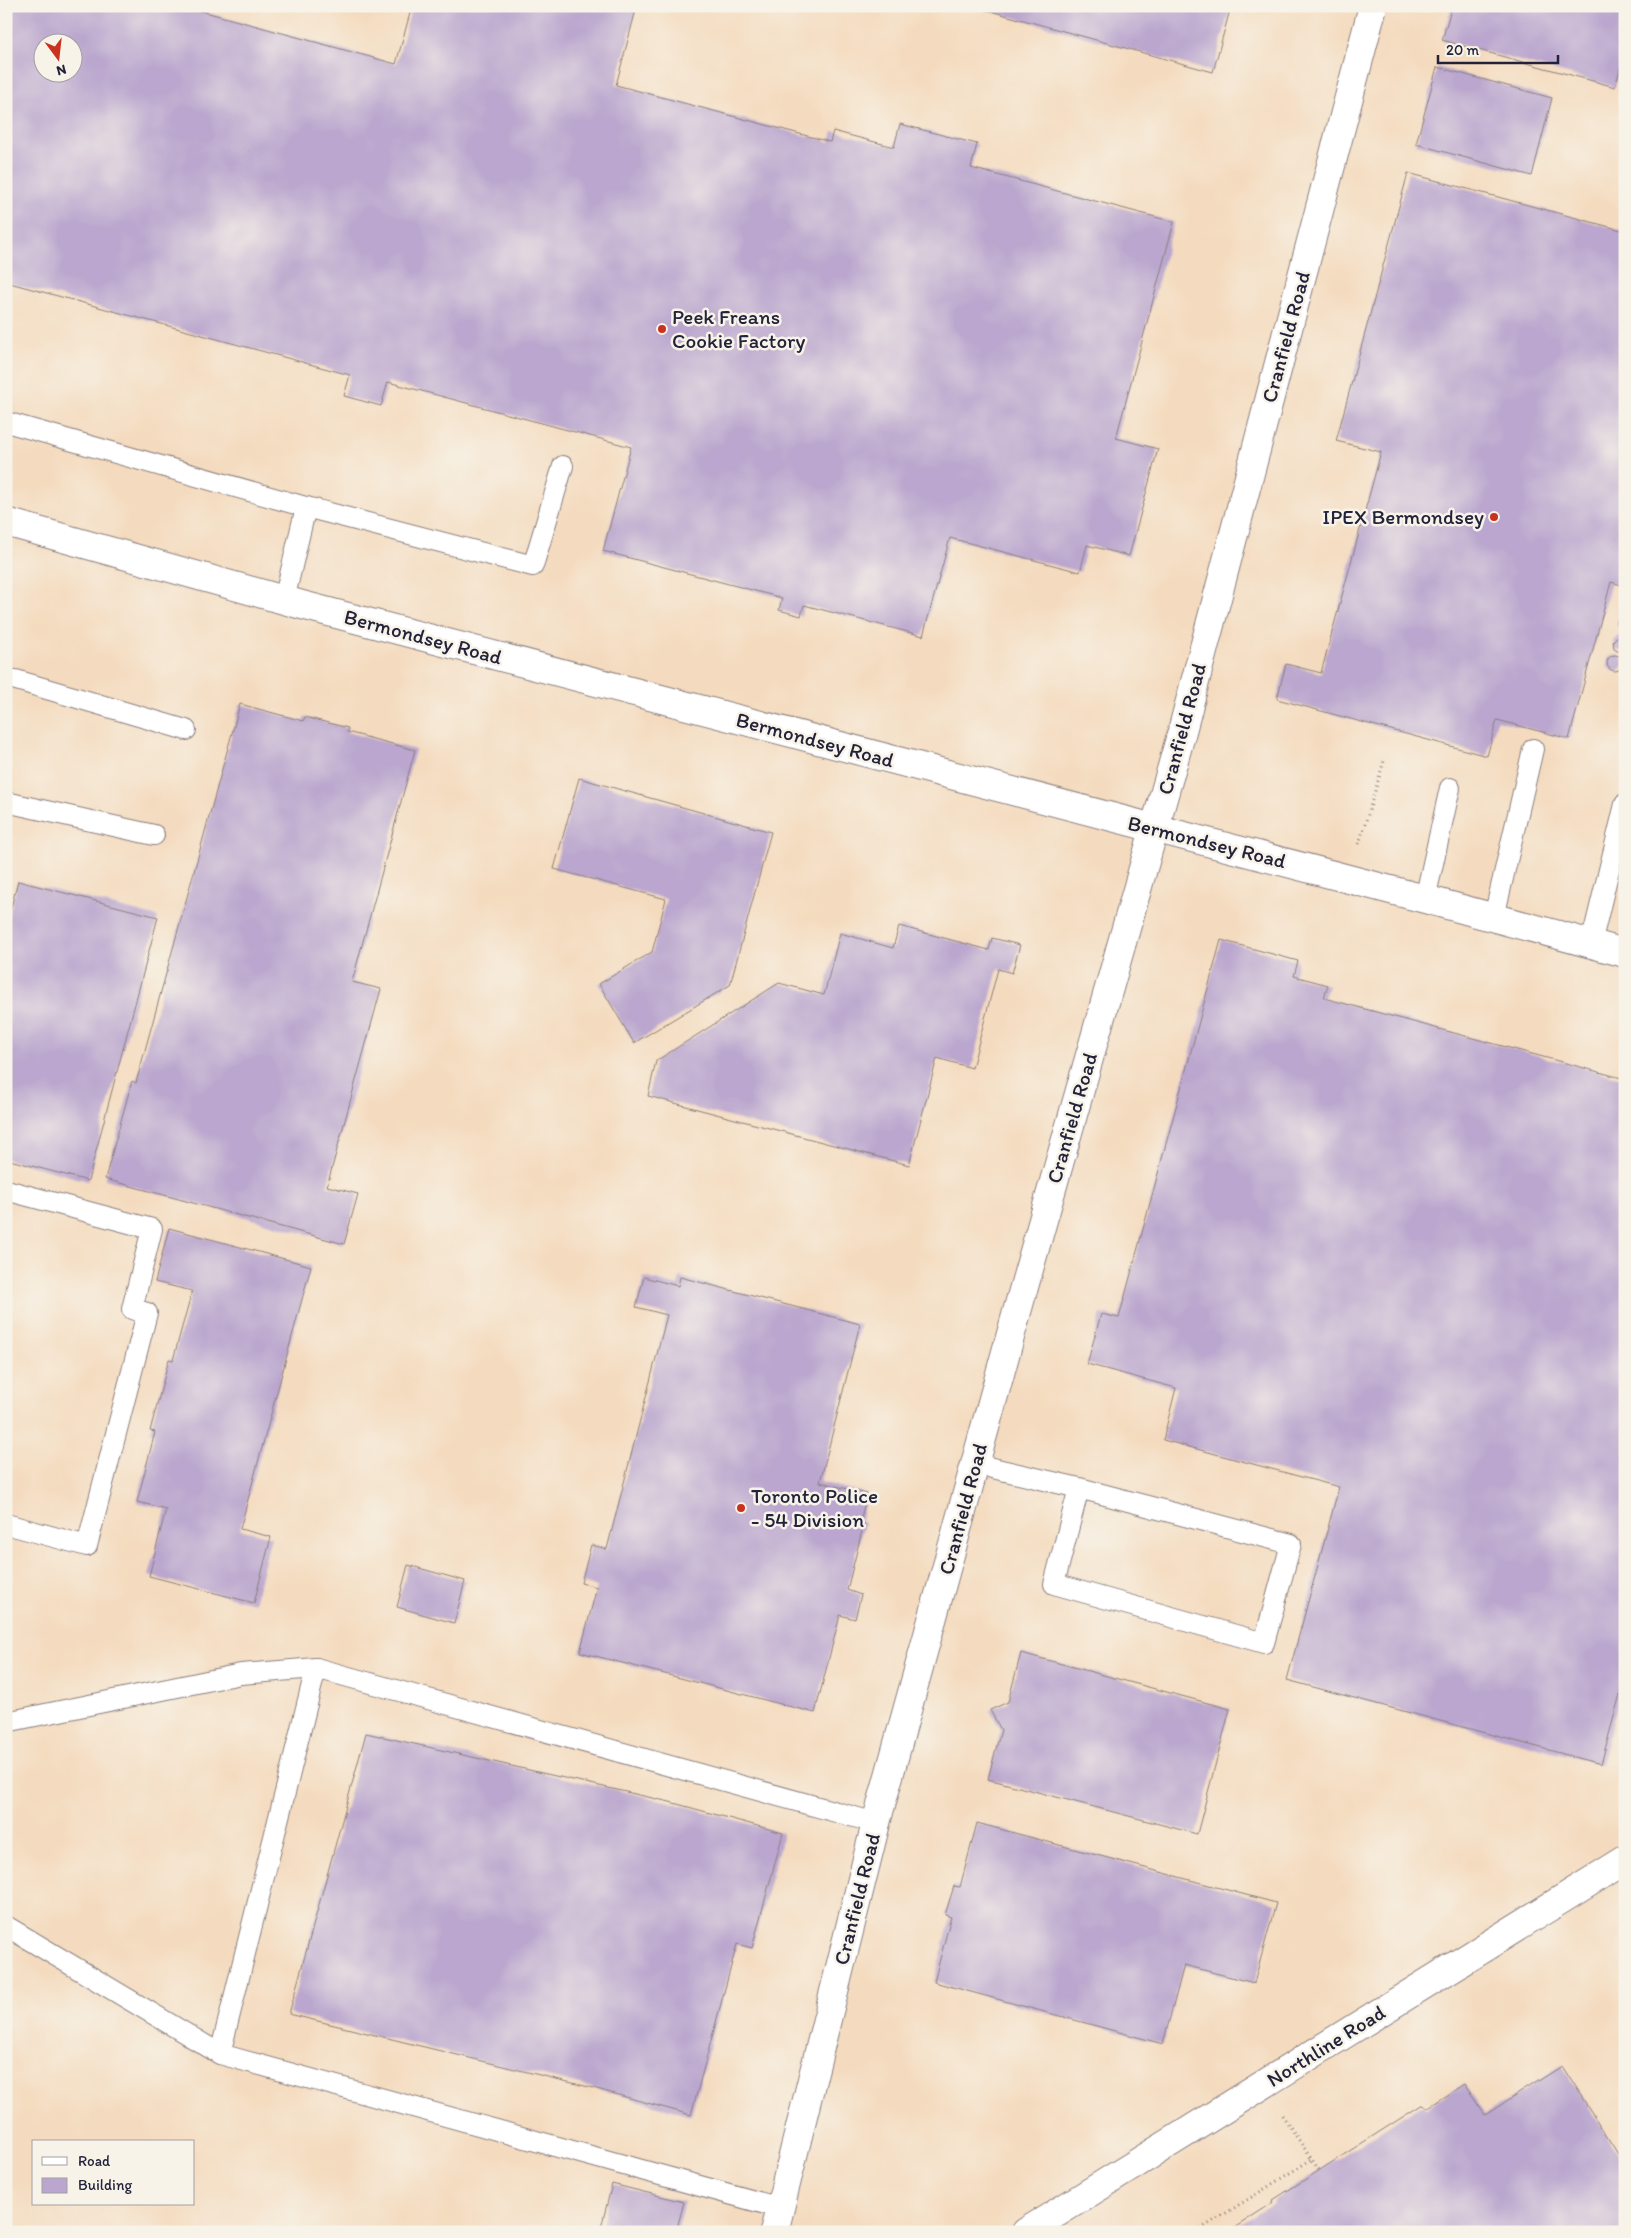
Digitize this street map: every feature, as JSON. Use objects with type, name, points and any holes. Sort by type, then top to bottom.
[{"type":"street","name":"Cranfield Road","points":[[777,2220],[876,1823],[1153,829],[1184,725],[1373,6]]},
{"type":"street","name":"Bermondsey Road","points":[[6,522],[284,600],[1625,953]]},
{"type":"street","name":"Northline Road","points":[[1026,2232],[1625,1860]]},
{"type":"lane","points":[[6,422],[306,508],[533,566],[563,466]]},
{"type":"lane","points":[[284,600],[306,508]]},
{"type":"lane","points":[[16,680],[186,730]]},
{"type":"lane","points":[[1494,917],[1533,749]]},
{"type":"lane","points":[[1425,899],[1450,788]]},
{"type":"lane","points":[[6,802],[154,836]]},
{"type":"lane","points":[[1591,944],[1625,804]]},
{"type":"lane","points":[[6,1190],[152,1229],[132,1308],[147,1313],[87,1546],[6,1524]]},
{"type":"lane","points":[[975,1464],[1079,1488],[1291,1544],[1264,1643],[1054,1584],[1079,1488]]},
{"type":"lane","points":[[220,2054],[316,1668]]},
{"type":"lane","points":[[6,1722],[241,1674],[316,1668],[876,1823]]},
{"type":"lane","points":[[6,1926],[220,2054],[777,2220]]},
{"type":"path","points":[[1359,844],[1384,761]]},
{"type":"path","points":[[1262,2085],[1319,2170]]},
{"type":"path","points":[[1196,2232],[1312,2159]]},
{"type":"building","name":"Peek Freans Cookie Factory","points":[[6,6],[183,6],[396,64],[412,6],[637,6],[616,85],[830,142],[833,131],[894,147],[900,124],[977,144],[971,168],[1174,222],[1116,438],[1158,449],[1129,556],[1087,545],[1080,572],[950,538],[923,636],[804,605],[801,616],[779,610],[782,598],[603,551],[631,447],[388,382],[381,406],[344,396],[350,375],[6,282]]},
{"type":"building","points":[[972,6],[1231,6],[1213,72]]},
{"type":"building","points":[[1452,6],[1625,6],[1625,52],[1615,87],[1442,40]]},
{"type":"building","points":[[1437,67],[1552,98],[1532,176],[1416,144]]},
{"type":"building","name":"IPEX Bermondsey","points":[[1408,173],[1625,231],[1625,586],[1611,582],[1569,739],[1497,720],[1487,756],[1277,699],[1286,664],[1321,673],[1381,452],[1336,441]]},
{"type":"building","points":[[1625,616],[1625,631],[1619,629],[1617,624],[1618,619]]},
{"type":"building","points":[[1623,635],[1625,650],[1619,651],[1614,648],[1613,641],[1618,636]]},
{"type":"building","points":[[1615,655],[1621,657],[1623,663],[1621,669],[1615,671],[1609,669],[1607,663],[1609,657]]},
{"type":"building","points":[[240,704],[303,721],[305,717],[348,728],[347,732],[415,750],[352,982],[381,989],[327,1186],[358,1194],[344,1244],[105,1179],[132,1081],[136,1083]]},
{"type":"building","points":[[579,778],[771,832],[730,985],[634,1043],[599,984],[652,952],[666,899],[554,869]]},
{"type":"building","points":[[18,881],[158,917],[88,1181],[6,1159],[6,926]]},
{"type":"building","points":[[899,926],[989,950],[992,938],[1020,945],[1012,973],[998,969],[972,1068],[937,1058],[909,1165],[648,1096],[656,1061],[779,983],[824,995],[840,933],[893,948]]},
{"type":"building","points":[[1221,940],[1298,961],[1294,976],[1328,985],[1324,998],[1625,1079],[1625,1676],[1601,1764],[1287,1680],[1339,1487],[1163,1440],[1176,1388],[1087,1364],[1101,1314],[1119,1318]]},
{"type":"building","points":[[169,1228],[311,1266],[240,1529],[271,1537],[254,1603],[149,1576],[166,1509],[137,1502],[155,1432],[150,1431],[169,1359],[173,1360],[192,1291],[155,1282]]},
{"type":"building","name":"Toronto Police - 54 Division","points":[[644,1277],[678,1286],[680,1277],[860,1324],[820,1482],[867,1494],[860,1522],[864,1523],[847,1590],[861,1595],[855,1619],[840,1615],[815,1713],[580,1652],[597,1587],[581,1583],[591,1545],[607,1549],[667,1315],[636,1307]]},
{"type":"building","points":[[408,1565],[465,1581],[454,1623],[397,1607]]},
{"type":"building","points":[[1021,1653],[1230,1709],[1197,1834],[988,1779],[1001,1730],[990,1710],[1008,1702]]},
{"type":"building","points":[[366,1733],[670,1802],[783,1833],[752,1948],[737,1944],[691,2115],[593,2088],[289,2014]]},
{"type":"building","points":[[977,1823],[1276,1903],[1254,1983],[1184,1965],[1163,2044],[934,1982],[951,1917],[945,1915],[954,1886],[960,1887]]},
{"type":"building","points":[[1562,2066],[1625,2165],[1625,2232],[1228,2232],[1274,2202],[1273,2200],[1423,2104],[1426,2108],[1464,2084],[1485,2115]]},
{"type":"building","points":[[612,2184],[684,2202],[676,2232],[600,2232]]},
{"type":"place","name":"Peek Freans Cookie Factory","points":[[662,329]]},
{"type":"place","name":"IPEX Bermondsey","points":[[1494,517]]},
{"type":"place","name":"Toronto Police - 54 Division","points":[[741,1508]]}]
